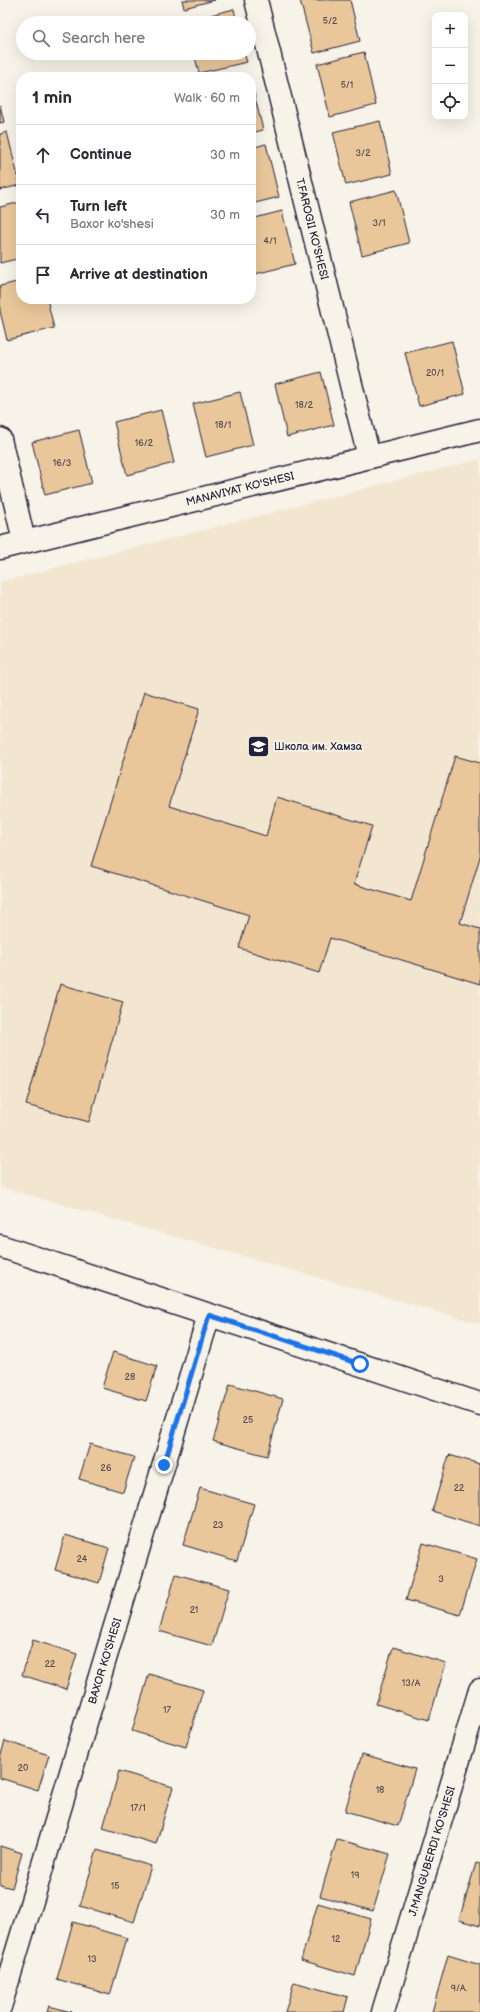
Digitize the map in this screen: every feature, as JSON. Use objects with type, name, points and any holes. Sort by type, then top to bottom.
[{"type":"street","name":"T.FAROGII KO'SHESI","points":[[256,0],[368,457]]},
{"type":"street","name":"MANAVIYAT KO'SHESI","points":[[0,548],[480,430]]},
{"type":"street","points":[[0,439],[24,541]]},
{"type":"street","points":[[0,1246],[480,1404]]},
{"type":"street","name":"BAXOR KO'SHESI","points":[[0,2006],[209,1315]]},
{"type":"street","name":"J.MANGUBERDI KO'SHESI","points":[[383,2012],[480,1690]]},
{"type":"shaded area","name":"Школа им. Хамза","points":[[480,459],[480,1324],[0,1187],[0,582]]},
{"type":"building","points":[[182,0],[215,0],[184,8]]},
{"type":"building","points":[[300,0],[350,0],[360,41],[314,53]]},
{"type":"building","points":[[234,9],[236,16],[207,16]]},
{"type":"building","points":[[364,52],[376,105],[330,117],[317,64]]},
{"type":"building","points":[[196,60],[246,60],[247,62],[203,72],[199,72]]},
{"type":"building","points":[[256,101],[263,130],[256,132]]},
{"type":"building","points":[[0,105],[4,122],[0,123]]},
{"type":"building","points":[[380,121],[392,174],[346,185],[333,132]]},
{"type":"building","points":[[7,132],[16,169],[16,186],[0,190],[0,134]]},
{"type":"building","points":[[266,144],[279,197],[256,203],[256,147]]},
{"type":"building","points":[[396,190],[409,243],[362,255],[349,202]]},
{"type":"building","points":[[16,203],[16,259],[0,263],[0,207]]},
{"type":"building","points":[[282,211],[295,264],[256,274],[256,218]]},
{"type":"building","points":[[16,282],[16,304],[48,304],[54,328],[7,340],[0,311],[0,286]]},
{"type":"building","points":[[452,341],[465,394],[419,406],[405,353]]},
{"type":"building","points":[[321,372],[334,425],[287,437],[275,384]]},
{"type":"building","points":[[240,392],[253,445],[206,457],[193,404]]},
{"type":"building","points":[[161,410],[174,463],[127,475],[114,422]]},
{"type":"building","points":[[79,430],[92,483],[45,495],[32,442]]},
{"type":"building","points":[[144,692],[199,709],[169,806],[266,836],[277,797],[372,826],[354,884],[411,901],[455,756],[480,763],[480,857],[460,923],[480,929],[480,984],[330,938],[319,973],[239,948],[249,915],[91,866]]},
{"type":"building","points":[[60,984],[123,1002],[89,1122],[26,1105]]},
{"type":"building","points":[[113,1352],[157,1366],[146,1401],[102,1388]]},
{"type":"building","points":[[230,1384],[283,1399],[267,1456],[213,1441]]},
{"type":"building","points":[[90,1444],[134,1457],[123,1492],[79,1479]]},
{"type":"building","points":[[449,1455],[480,1464],[480,1526],[432,1511]]},
{"type":"building","points":[[200,1488],[254,1504],[237,1561],[183,1545]]},
{"type":"building","points":[[65,1535],[109,1548],[99,1583],[55,1570]]},
{"type":"building","points":[[423,1543],[477,1559],[460,1615],[406,1600]]},
{"type":"building","points":[[176,1574],[229,1589],[212,1646],[159,1631]]},
{"type":"building","points":[[33,1640],[77,1654],[66,1689],[22,1675]]},
{"type":"building","points":[[393,1647],[446,1663],[429,1720],[376,1704]]},
{"type":"building","points":[[149,1674],[203,1690],[186,1747],[132,1731]]},
{"type":"building","points":[[5,1741],[49,1755],[38,1790],[0,1778],[0,1758]]},
{"type":"building","points":[[362,1754],[415,1769],[398,1826],[345,1811]]},
{"type":"building","points":[[119,1771],[173,1787],[156,1844],[103,1828]]},
{"type":"building","points":[[337,1839],[390,1854],[373,1911],[320,1896]]},
{"type":"building","points":[[0,1846],[22,1853],[12,1888],[0,1885]]},
{"type":"building","points":[[97,1850],[151,1866],[134,1922],[80,1906]]},
{"type":"building","points":[[476,1863],[480,1864],[480,1926],[459,1920]]},
{"type":"building","points":[[318,1903],[371,1919],[355,1976],[301,1960]]},
{"type":"building","points":[[73,1922],[127,1938],[110,1995],[57,1979]]},
{"type":"building","points":[[448,1955],[480,1965],[480,2012],[432,2012]]},
{"type":"building","points":[[294,1982],[348,1997],[344,2012],[285,2012]]},
{"type":"building","points":[[49,2006],[71,2012],[47,2012]]},
{"type":"place","name":"Школа им. Хамза","points":[[258,746]]},
{"type":"route","points":[[164,1465],[209,1315],[360,1364]]}]
